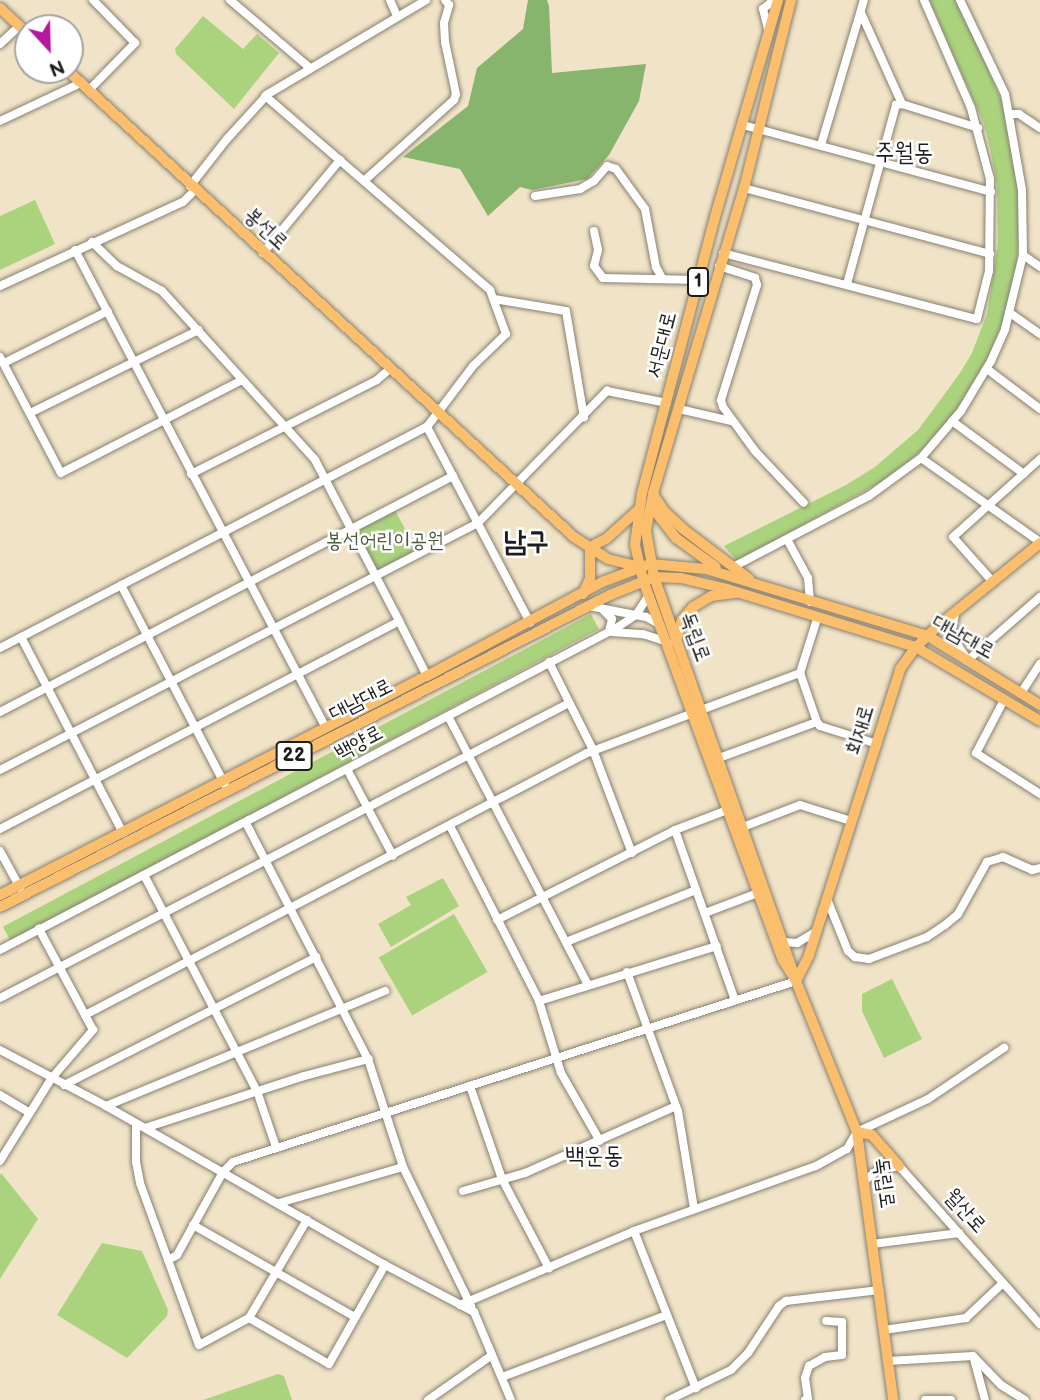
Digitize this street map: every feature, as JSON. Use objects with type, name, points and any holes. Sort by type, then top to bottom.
[{"type":"main road","name":"서문대로","points":[[649,579],[635,532],[638,509],[698,281],[769,35],[776,0]]},
{"type":"main road","name":"서문대로","points":[[643,564],[652,500],[744,188],[791,0]]},
{"type":"main road","points":[[0,8],[14,21]]},
{"type":"main road","name":"봉선로","points":[[83,84],[263,253],[592,548],[643,564]]},
{"type":"main road","points":[[652,500],[676,538],[733,572]]},
{"type":"main road","points":[[593,606],[595,599],[592,593],[583,594],[590,578],[592,548],[606,539],[638,509]]},
{"type":"main road","name":"회재로","points":[[796,981],[817,931],[900,669],[928,636],[1040,543]]},
{"type":"main road","name":"대남대로","points":[[0,908],[21,890],[123,833],[225,786],[326,728],[643,564],[733,572],[757,585],[928,636],[1040,705]]},
{"type":"main road","name":"대남대로","points":[[0,895],[21,890],[225,786],[649,579],[681,578],[738,592],[916,647],[1040,722]]},
{"type":"main road","name":"독립로","points":[[649,579],[650,594],[662,627],[672,642]]},
{"type":"main road","name":"독립로","points":[[649,579],[697,711],[727,810],[783,960],[796,981]]},
{"type":"main road","points":[[672,642],[682,621],[693,607],[711,596],[738,592]]},
{"type":"main road","name":"독립로","points":[[697,711],[719,758],[785,942],[796,981],[857,1132],[893,1400]]},
{"type":"main road","name":"월산로","points":[[857,1132],[872,1135],[899,1166]]},
{"type":"street","points":[[0,121],[85,86],[135,43],[93,0]]},
{"type":"street","points":[[230,0],[310,68]]},
{"type":"street","points":[[390,0],[397,16]]},
{"type":"street","points":[[0,286],[183,202],[265,96],[426,0]]},
{"type":"street","points":[[365,180],[454,100],[456,91],[445,42],[444,23],[449,5],[445,0]]},
{"type":"street","points":[[821,145],[864,0]]},
{"type":"street","points":[[723,253],[977,319],[988,281],[990,254],[991,192],[986,158],[978,128],[924,0]]},
{"type":"street","points":[[733,572],[869,496],[920,458],[952,421],[986,369],[1010,313],[1023,255],[1022,190],[1010,114],[1004,94],[960,0]]},
{"type":"street","points":[[861,13],[902,104]]},
{"type":"street","points":[[0,44],[14,31]]},
{"type":"street","points":[[0,648],[427,427],[441,413],[473,366],[506,334],[488,287],[265,96]]},
{"type":"street","points":[[847,284],[896,105],[902,104],[978,128]]},
{"type":"street","points":[[1010,114],[1019,114],[1040,128]]},
{"type":"street","points":[[743,125],[991,192]]},
{"type":"street","points":[[263,253],[340,160]]},
{"type":"street","points":[[535,196],[580,188],[594,181],[607,166],[616,169],[645,209],[656,267],[662,278]]},
{"type":"street","points":[[744,188],[990,254]]},
{"type":"street","points":[[594,231],[598,250],[594,266],[603,278],[698,281]]},
{"type":"street","points":[[92,242],[117,266],[162,291],[315,460],[427,676]]},
{"type":"street","points":[[75,250],[221,533],[250,582],[326,728]]},
{"type":"street","points":[[1023,255],[1040,267]]},
{"type":"street","points":[[719,267],[755,278],[757,285],[722,400],[731,421],[804,503]]},
{"type":"street","points":[[494,299],[566,311],[584,417]]},
{"type":"street","points":[[108,312],[2,360],[61,473],[242,380]]},
{"type":"street","points":[[1010,313],[1040,334]]},
{"type":"street","points":[[30,413],[199,330]]},
{"type":"street","points":[[191,474],[383,376],[391,368]]},
{"type":"street","points":[[986,369],[1040,409]]},
{"type":"street","points":[[0,770],[478,523],[520,484],[607,391],[667,403]]},
{"type":"street","points":[[678,409],[731,421]]},
{"type":"street","points":[[952,421],[1024,474]]},
{"type":"street","points":[[427,427],[530,622]]},
{"type":"street","points":[[920,458],[990,505],[1040,543]]},
{"type":"street","points":[[993,582],[953,537],[1040,459]]},
{"type":"street","points":[[0,712],[453,476]]},
{"type":"street","points":[[788,541],[808,578],[810,602]]},
{"type":"street","points":[[121,585],[225,786]]},
{"type":"street","name":"백양로","points":[[0,950],[609,632],[636,615],[650,594]]},
{"type":"street","points":[[955,614],[951,635],[968,660],[1039,600]]},
{"type":"street","points":[[593,606],[636,615],[655,621],[662,627]]},
{"type":"street","points":[[593,606],[612,619],[609,632]]},
{"type":"street","points":[[817,618],[800,673],[817,722],[820,726],[877,744]]},
{"type":"street","points":[[0,829],[399,621]]},
{"type":"street","name":"독립로","points":[[609,632],[652,636],[672,642]]},
{"type":"street","points":[[21,638],[123,833]]},
{"type":"street","points":[[549,662],[593,750],[632,853]]},
{"type":"street","points":[[1021,693],[1040,664]]},
{"type":"street","points":[[85,1015],[593,750],[800,673]]},
{"type":"street","points":[[1004,699],[976,753],[1040,794]]},
{"type":"street","points":[[0,998],[368,809],[569,702]]},
{"type":"street","points":[[448,716],[588,985]]},
{"type":"street","points":[[719,758],[817,722]]},
{"type":"street","points":[[347,769],[393,856]]},
{"type":"street","points":[[743,827],[800,805],[851,821]]},
{"type":"street","points":[[497,920],[676,830],[727,810]]},
{"type":"street","points":[[246,823],[369,1059],[403,1167],[469,1301],[511,1400]]},
{"type":"street","points":[[450,826],[539,1001],[555,1058],[600,1141]]},
{"type":"street","points":[[676,830],[735,1000]]},
{"type":"street","points":[[0,851],[21,890]]},
{"type":"street","points":[[827,899],[848,951],[855,957],[869,959],[927,937],[946,925],[958,914],[987,862],[1003,857],[1039,869]]},
{"type":"street","points":[[144,875],[257,1091],[276,1147]]},
{"type":"street","points":[[566,942],[696,890]]},
{"type":"street","points":[[705,913],[758,893]]},
{"type":"street","points":[[0,1161],[51,1079],[93,1030],[39,929]]},
{"type":"street","points":[[785,942],[797,943],[817,931]]},
{"type":"street","points":[[539,1001],[717,946]]},
{"type":"street","points":[[64,1085],[316,957]]},
{"type":"street","points":[[627,972],[676,1106],[694,1209]]},
{"type":"street","points":[[168,1260],[177,1255],[223,1172],[233,1162],[796,981]]},
{"type":"street","points":[[106,1105],[385,991]]},
{"type":"street","points":[[460,1305],[634,1231],[816,1166],[847,1149],[857,1132],[928,1100],[1004,1048]]},
{"type":"street","points":[[0,1050],[51,1079],[106,1105],[385,1265],[474,1312]]},
{"type":"street","points":[[145,1128],[257,1091],[369,1059]]},
{"type":"street","points":[[470,1086],[502,1179],[550,1268]]},
{"type":"street","points":[[0,1096],[29,1112]]},
{"type":"street","points":[[463,1191],[525,1173],[676,1106]]},
{"type":"street","points":[[136,1124],[136,1162],[141,1183],[198,1345],[249,1318],[307,1220]]},
{"type":"street","points":[[864,1181],[878,1170],[899,1166]]},
{"type":"street","name":"월산로","points":[[899,1166],[1040,1324]]},
{"type":"street","points":[[279,1203],[403,1167]]},
{"type":"street","points":[[193,1225],[355,1317]]},
{"type":"street","points":[[634,1231],[696,1388]]},
{"type":"street","points":[[872,1244],[959,1233]]},
{"type":"street","points":[[249,1318],[329,1364],[385,1265]]},
{"type":"street","points":[[884,1330],[966,1318],[1003,1283]]},
{"type":"street","points":[[670,1400],[741,1362],[772,1315],[786,1301],[878,1290]]},
{"type":"street","points":[[502,1377],[667,1315]]},
{"type":"street","points":[[805,1400],[808,1398],[805,1378],[809,1366],[825,1357],[842,1354],[842,1322],[826,1321]]},
{"type":"street","points":[[428,1400],[492,1355]]},
{"type":"street","points":[[888,1361],[974,1356]]},
{"type":"street","points":[[974,1356],[985,1400]]},
{"type":"street","points":[[974,1356],[1001,1385],[1025,1400]]},
{"type":"street","points":[[925,1400],[951,1400]]},
{"type":"green space","points":[[528,0],[547,0],[549,6],[552,73],[646,64],[639,101],[609,155],[587,179],[532,190],[520,187],[488,216],[460,169],[403,157],[468,106],[477,68],[523,29]]},
{"type":"green space","points":[[929,0],[957,0],[1003,103],[1019,193],[1020,221],[1015,279],[1007,311],[981,374],[966,399],[923,450],[881,482],[737,561],[724,546],[846,485],[875,467],[918,430],[972,353],[987,314],[998,243],[997,185],[984,124]]},
{"type":"green space","points":[[203,16],[243,49],[257,34],[279,53],[234,109],[176,54],[175,49]]},
{"type":"green space","points":[[35,200],[55,244],[0,270],[0,216]]},
{"type":"green space","name":"봉선어린이공원","points":[[393,507],[419,554],[378,577],[352,530]]},
{"type":"green space","points":[[591,614],[599,629],[11,942],[3,927]]},
{"type":"green space","points":[[443,878],[459,906],[391,947],[378,924],[411,905],[406,897]]},
{"type":"green space","points":[[454,914],[488,972],[412,1016],[379,957]]},
{"type":"green space","points":[[892,979],[922,1039],[884,1058],[862,1011],[862,994]]},
{"type":"green space","points":[[1,1173],[38,1219],[0,1279],[0,1176]]},
{"type":"green space","points":[[102,1243],[142,1251],[168,1310],[167,1316],[127,1358],[57,1315]]},
{"type":"green space","points":[[278,1374],[284,1376],[292,1400],[203,1400]]},
{"type":"district","name":"주월동","points":[[904,153]]},
{"type":"district","name":"남구","points":[[526,542]]},
{"type":"district","name":"백운동","points":[[594,1156]]}]
